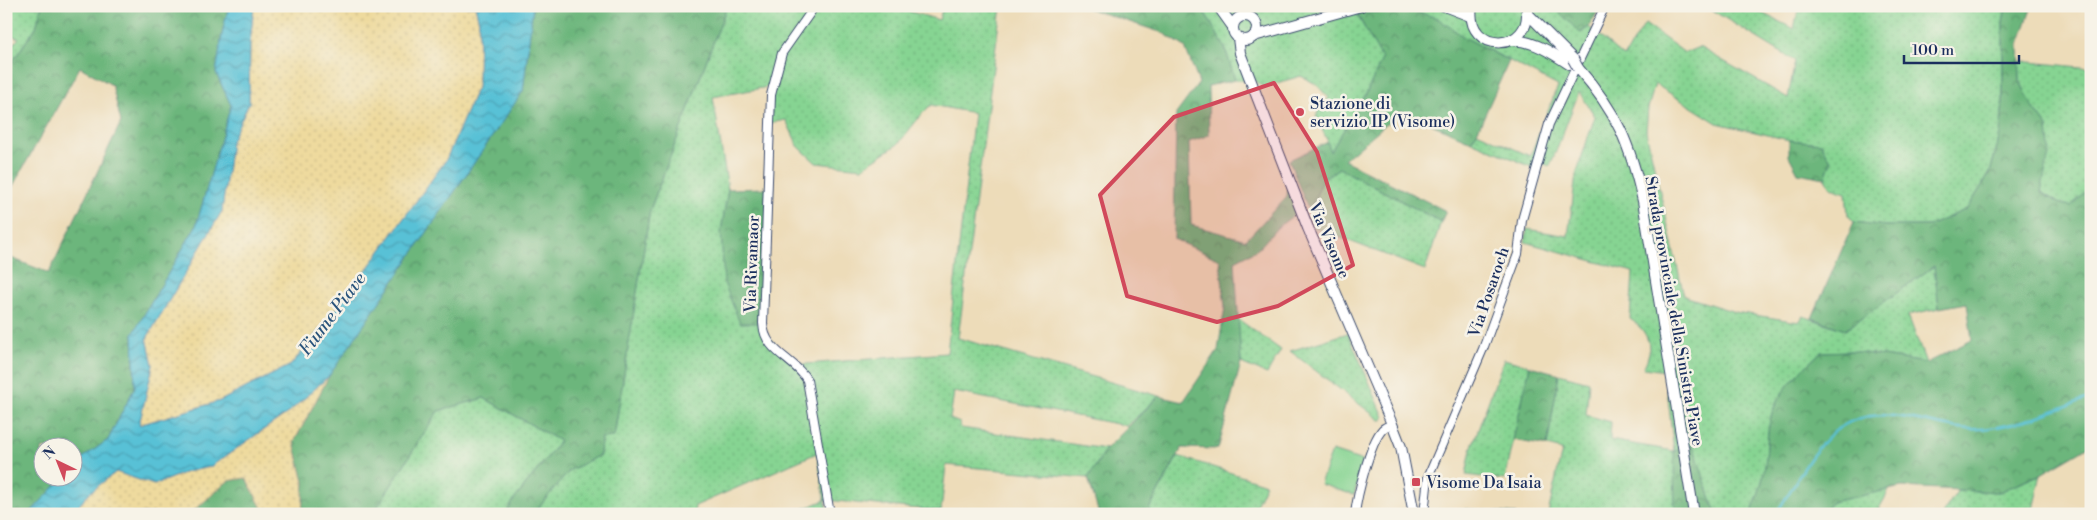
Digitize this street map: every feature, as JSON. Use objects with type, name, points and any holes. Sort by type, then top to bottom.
[{"type":"street","name":"Via Rivamaor","points":[[815,6],[782,54],[771,95],[763,323],[765,338],[807,380],[830,514]]},
{"type":"street","points":[[1219,6],[1240,17],[1250,17],[1255,22],[1257,29],[1246,50],[1245,65]]},
{"type":"street","points":[[1219,6],[1235,35],[1244,40],[1361,6]]},
{"type":"street","points":[[1444,6],[1471,11],[1472,25],[1484,40],[1494,43],[1512,40],[1524,41],[1536,45],[1574,68]]},
{"type":"street","name":"Via Posaroch","points":[[1424,514],[1428,477],[1483,349],[1518,254],[1522,220],[1547,134],[1574,68],[1605,6]]},
{"type":"street","points":[[1512,40],[1524,28],[1527,10]]},
{"type":"street","name":"Strada provinciale della Sinistra Piave","points":[[1527,10],[1574,68],[1598,93],[1616,119],[1637,176],[1643,201],[1694,514]]},
{"type":"street","points":[[1232,28],[1235,21],[1240,17]]},
{"type":"street","points":[[1255,22],[1284,27]]},
{"type":"street","name":"Via Visome","points":[[1238,38],[1240,53],[1308,228],[1401,447],[1414,514]]},
{"type":"street","points":[[1355,514],[1357,498],[1376,439],[1383,428],[1392,424]]},
{"type":"highlighted area","points":[[1274,83],[1317,152],[1353,265],[1278,306],[1217,322],[1127,296],[1100,195],[1174,117]]},
{"type":"green space","points":[[6,6],[42,6],[36,27],[6,71],[6,52],[19,38],[6,34]]},
{"type":"green space","points":[[42,6],[202,6],[207,9],[208,6],[229,6],[223,29],[216,73],[231,105],[196,226],[133,334],[135,387],[108,440],[82,459],[82,438],[32,438],[32,488],[54,488],[29,514],[6,514],[6,256],[49,273],[121,122],[112,85],[80,67],[6,198],[6,71],[36,27]]},
{"type":"green space","points":[[533,6],[727,6],[650,210],[614,437],[601,438],[600,455],[570,470],[533,514],[506,514],[514,500],[560,441],[484,398],[438,411],[373,514],[302,514],[304,482],[294,442],[329,376],[523,91]]},
{"type":"green space","points":[[727,6],[891,6],[939,20],[943,6],[1001,6],[958,338],[1159,396],[1127,426],[954,392],[950,419],[960,423],[961,428],[1106,449],[1088,478],[946,465],[941,511],[825,500],[817,453],[695,506],[694,514],[533,514],[570,470],[600,455],[601,438],[614,436],[650,210]],"holes":[[[773,86],[770,123],[786,120],[798,146],[816,163],[862,168],[898,144],[931,105],[974,113],[947,353],[793,365],[763,330],[763,323],[721,232],[728,189],[713,97]]]},
{"type":"green space","points":[[1081,6],[1201,6],[1225,48],[1235,80],[1208,86],[1209,135],[1189,142],[1191,225],[1246,240],[1287,196],[1288,185],[1298,212],[1278,227],[1258,249],[1235,261],[1241,363],[1218,449],[1182,448],[1149,509],[1150,514],[1099,514],[1088,478],[1106,449],[1159,396],[1183,402],[1218,350],[1225,307],[1220,260],[1174,239],[1176,114],[1199,83],[1185,47],[1163,33]]},
{"type":"green space","points":[[1201,6],[1553,6],[1580,33],[1589,27],[1624,57],[1645,24],[1685,53],[1699,47],[1788,98],[1795,61],[1705,6],[1760,6],[1760,12],[1794,29],[1799,6],[2006,6],[2003,22],[2003,102],[2000,135],[1990,173],[1967,209],[1929,226],[1885,226],[1854,222],[1848,215],[1846,193],[1834,188],[1825,178],[1831,161],[1821,143],[1789,140],[1717,123],[1655,84],[1648,108],[1646,131],[1684,296],[1735,312],[1799,322],[1803,316],[1845,330],[1934,266],[1939,308],[1908,315],[1926,363],[1852,351],[1821,352],[1788,385],[1774,408],[1768,429],[1763,478],[1751,514],[1716,514],[1693,446],[1675,452],[1675,514],[1548,514],[1562,450],[1547,446],[1559,374],[1589,382],[1586,415],[1611,422],[1610,440],[1674,451],[1665,371],[1643,368],[1649,354],[1648,340],[1641,329],[1630,319],[1633,272],[1525,242],[1527,229],[1568,236],[1576,175],[1595,116],[1579,92],[1550,166],[1536,161],[1534,168],[1471,141],[1477,132],[1530,156],[1558,86],[1464,37],[1437,18],[1357,15],[1383,59],[1366,94],[1330,153],[1328,142],[1316,117],[1319,109],[1329,98],[1316,84],[1301,76],[1263,87],[1255,81],[1235,80],[1225,48]]},
{"type":"green space","points":[[1553,6],[1601,6],[1589,27],[1580,33]]},
{"type":"green space","points":[[2006,6],[2032,6],[2019,44],[2020,81],[2032,106],[2048,127],[2050,149],[2041,192],[2060,204],[2071,206],[2091,188],[2091,445],[2041,474],[1999,492],[1902,487],[1832,502],[1821,514],[1751,514],[1763,478],[1768,429],[1774,408],[1788,385],[1821,352],[1852,351],[1926,363],[1972,340],[1967,303],[1939,308],[1934,266],[1845,330],[1812,318],[1854,222],[1885,226],[1929,226],[1967,209],[1990,173],[2000,135],[2003,102],[2003,22]]},
{"type":"green space","points":[[1408,9],[1437,18],[1464,37],[1509,61],[1477,132],[1471,141],[1401,111],[1344,160],[1446,211],[1441,222],[1339,168],[1323,179],[1313,203],[1307,207],[1289,160],[1328,142],[1330,152],[1366,94],[1382,59],[1357,14]]},
{"type":"green space","points":[[2019,61],[2091,68],[2091,188],[2071,206],[2060,204],[2041,192],[2048,127],[2032,106],[2020,81]]},
{"type":"green space","points":[[1789,140],[1821,143],[1831,161],[1825,178],[1798,173],[1789,156]]},
{"type":"green space","points":[[1339,168],[1441,222],[1425,270],[1313,227],[1307,207],[1313,203],[1323,179]]},
{"type":"green space","points":[[768,188],[763,323],[740,323],[724,283],[721,232],[728,189]]},
{"type":"green space","points":[[1238,319],[1281,350],[1267,374],[1241,363]]},
{"type":"green space","points":[[1348,333],[1384,417],[1383,420],[1380,420],[1290,351]]},
{"type":"green space","points":[[1504,359],[1530,366],[1505,480],[1466,475],[1471,449]]},
{"type":"green space","points":[[1530,366],[1559,374],[1547,446],[1513,440]]},
{"type":"green space","points":[[484,398],[560,441],[514,500],[506,514],[373,514],[438,411]]},
{"type":"green space","points":[[1693,445],[1716,514],[1675,514],[1674,451]]},
{"type":"green space","points":[[1332,451],[1363,461],[1354,495],[1320,484]]},
{"type":"green space","points":[[1178,456],[1266,484],[1252,514],[1225,514],[1213,510],[1211,514],[1150,514],[1149,509]]},
{"type":"green space","points":[[2041,474],[2032,514],[1942,514],[1958,490],[1999,492]]},
{"type":"green space","points":[[246,478],[265,514],[190,514],[228,481]]},
{"type":"green space","points":[[1890,489],[1876,514],[1821,514],[1832,502]]},
{"type":"green space","points":[[825,500],[829,514],[791,514]]},
{"type":"green space","points":[[1464,509],[1516,514],[1464,514]]},
{"type":"sand","points":[[254,6],[475,6],[479,21],[478,85],[446,160],[354,287],[291,365],[220,401],[139,425],[153,365],[147,338],[222,211],[231,140],[249,103],[250,43]]},
{"type":"sand","points":[[329,376],[294,442],[304,482],[302,514],[265,514],[246,478],[228,481],[190,514],[72,514],[89,493],[116,472],[154,485],[186,472],[210,467],[289,412]]},
{"type":"water","points":[[229,6],[254,6],[250,43],[249,103],[231,141],[222,211],[147,338],[153,365],[139,425],[220,401],[291,365],[354,287],[446,160],[478,85],[479,21],[475,6],[533,6],[523,91],[329,376],[289,412],[210,467],[186,472],[154,485],[116,472],[89,493],[72,514],[29,514],[54,488],[82,488],[82,459],[108,440],[135,387],[133,334],[196,226],[231,105],[216,73],[223,29]]},
{"type":"waterway","points":[[1778,514],[1779,509],[1813,454],[1840,427],[1857,419],[1878,415],[1902,417],[1953,427],[1984,429],[2031,419],[2091,397]]},
{"type":"place","name":"Stazione di servizio IP (Visome)","points":[[1300,112]]},
{"type":"place","name":"Visome Da Isaia","points":[[1416,482]]},
{"type":"water label","name":"Fiume Piave","points":[[332,314]]}]
